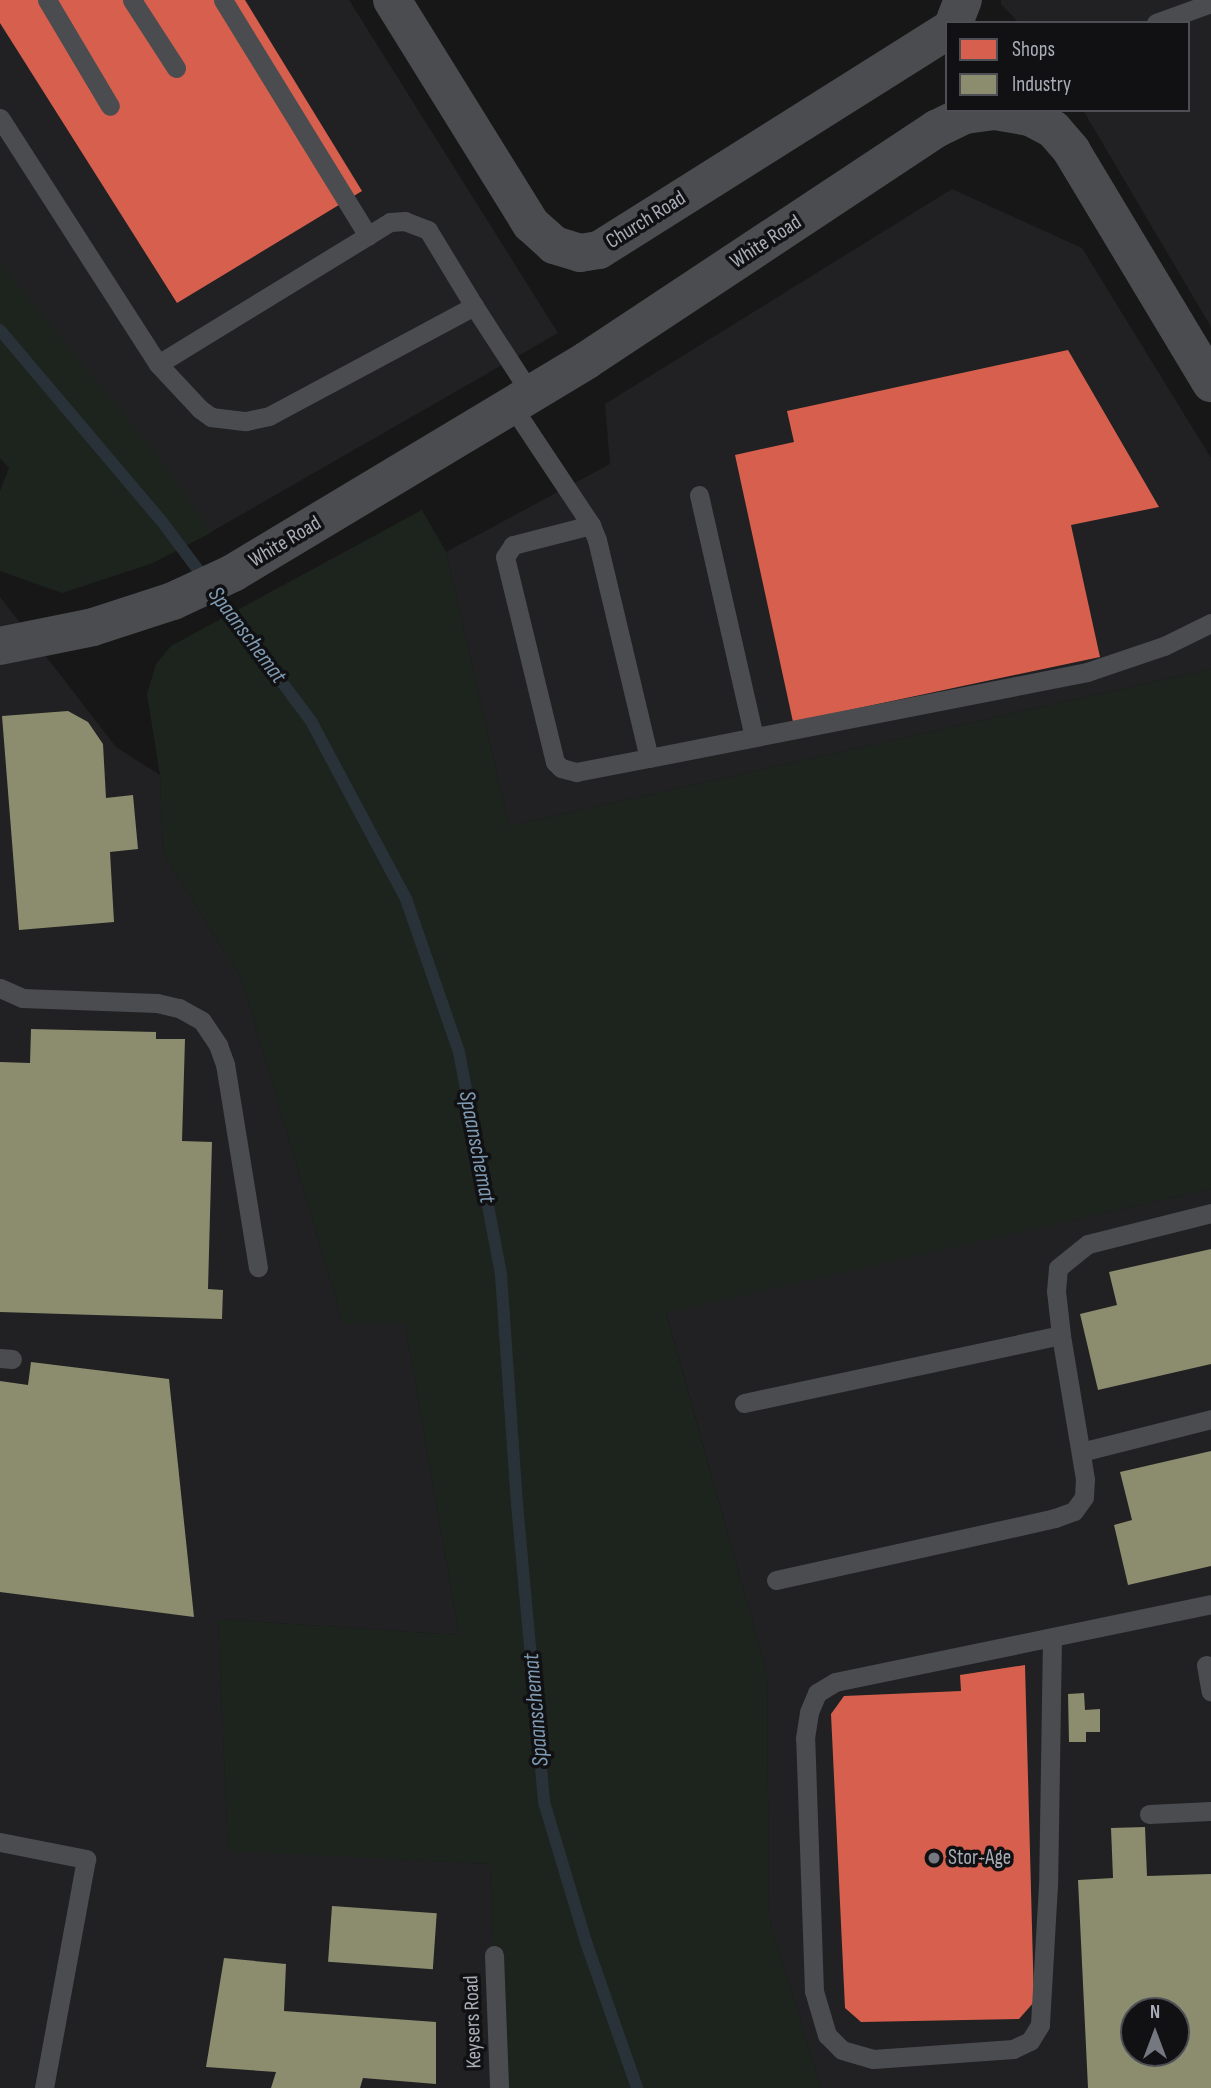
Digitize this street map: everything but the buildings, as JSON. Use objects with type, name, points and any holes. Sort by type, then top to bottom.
[{"type":"street","name":"Church Road","points":[[392,0],[531,224],[554,245],[580,253],[599,250],[945,32]]},
{"type":"street","points":[[955,21],[963,0]]},
{"type":"street","name":"White Road","points":[[0,646],[93,627],[173,601],[233,573],[521,400],[936,129],[965,115],[988,112]]},
{"type":"street","name":"White Road","points":[[1001,112],[1030,117],[1053,129],[1071,150],[1211,383]]},
{"type":"lane","points":[[47,0],[110,106]]},
{"type":"lane","points":[[132,0],[176,68]]},
{"type":"lane","points":[[223,0],[368,236]]},
{"type":"lane","points":[[1162,21],[1211,3]]},
{"type":"lane","points":[[0,118],[158,364],[200,409],[211,417],[233,421],[259,419],[474,306]]},
{"type":"lane","points":[[158,364],[390,222],[405,220],[428,230],[474,306],[521,400],[591,525],[604,561],[649,758]]},
{"type":"lane","points":[[699,495],[754,737]]},
{"type":"lane","points":[[591,525],[513,545],[505,557],[555,762],[561,768],[576,772],[1087,672],[1164,646],[1211,623]]},
{"type":"lane","points":[[0,988],[9,994],[29,999],[157,1003],[179,1008],[202,1021],[218,1045],[225,1064],[258,1267]]},
{"type":"lane","points":[[776,1580],[1055,1518],[1074,1511],[1083,1497],[1085,1479],[1061,1335],[1056,1292],[1058,1268],[1088,1244],[1211,1213]]},
{"type":"lane","points":[[744,1403],[1061,1335]]},
{"type":"lane","points":[[1081,1451],[1211,1419]]},
{"type":"lane","points":[[1052,1638],[1048,1885],[1040,2025],[1030,2041],[1013,2049],[873,2059],[842,2050],[827,2035],[814,1991],[805,1738],[809,1712],[817,1693],[835,1682],[1211,1604]]},
{"type":"lane","points":[[1206,1665],[1211,1692]]},
{"type":"lane","points":[[1149,1814],[1211,1811]]},
{"type":"lane","points":[[0,1842],[86,1859],[44,2088]]},
{"type":"lane","name":"Keysers Road","points":[[494,1955],[499,2088]]},
{"type":"shaded area","points":[[0,0],[349,0],[558,333],[211,532],[0,289]]},
{"type":"shaded area","points":[[1001,0],[1211,0],[1211,327],[1084,112],[1190,112],[1190,21],[1017,21],[1001,4]]},
{"type":"shaded area","points":[[952,189],[1082,248],[1211,458],[1211,669],[509,826],[446,552],[610,464],[605,404]]},
{"type":"shaded area","points":[[0,263],[155,452],[212,532],[153,563],[62,593],[0,571],[0,491],[9,468],[0,458]]},
{"type":"shaded area","points":[[422,510],[446,552],[509,826],[1211,669],[1211,1189],[666,1313],[767,1674],[769,1918],[821,2088],[499,2088],[490,1864],[228,1851],[218,1619],[459,1635],[405,1323],[343,1323],[242,980],[163,853],[160,775],[147,694],[156,664],[171,646]]},
{"type":"shaded area","points":[[0,597],[116,747],[160,775],[163,853],[242,980],[343,1323],[405,1323],[459,1635],[218,1619],[228,1850],[490,1864],[499,2088],[0,2088]]},
{"type":"shaded area","points":[[1211,1189],[1211,2088],[821,2088],[769,1918],[767,1674],[666,1312]]},
{"type":"waterway","name":"Spaanschemat","points":[[0,330],[160,519],[311,721],[406,899],[459,1052],[501,1275],[517,1504],[544,1802],[586,1942],[637,2088]]},
{"type":"place","name":"Stor-Age","points":[[934,1858]]}]
